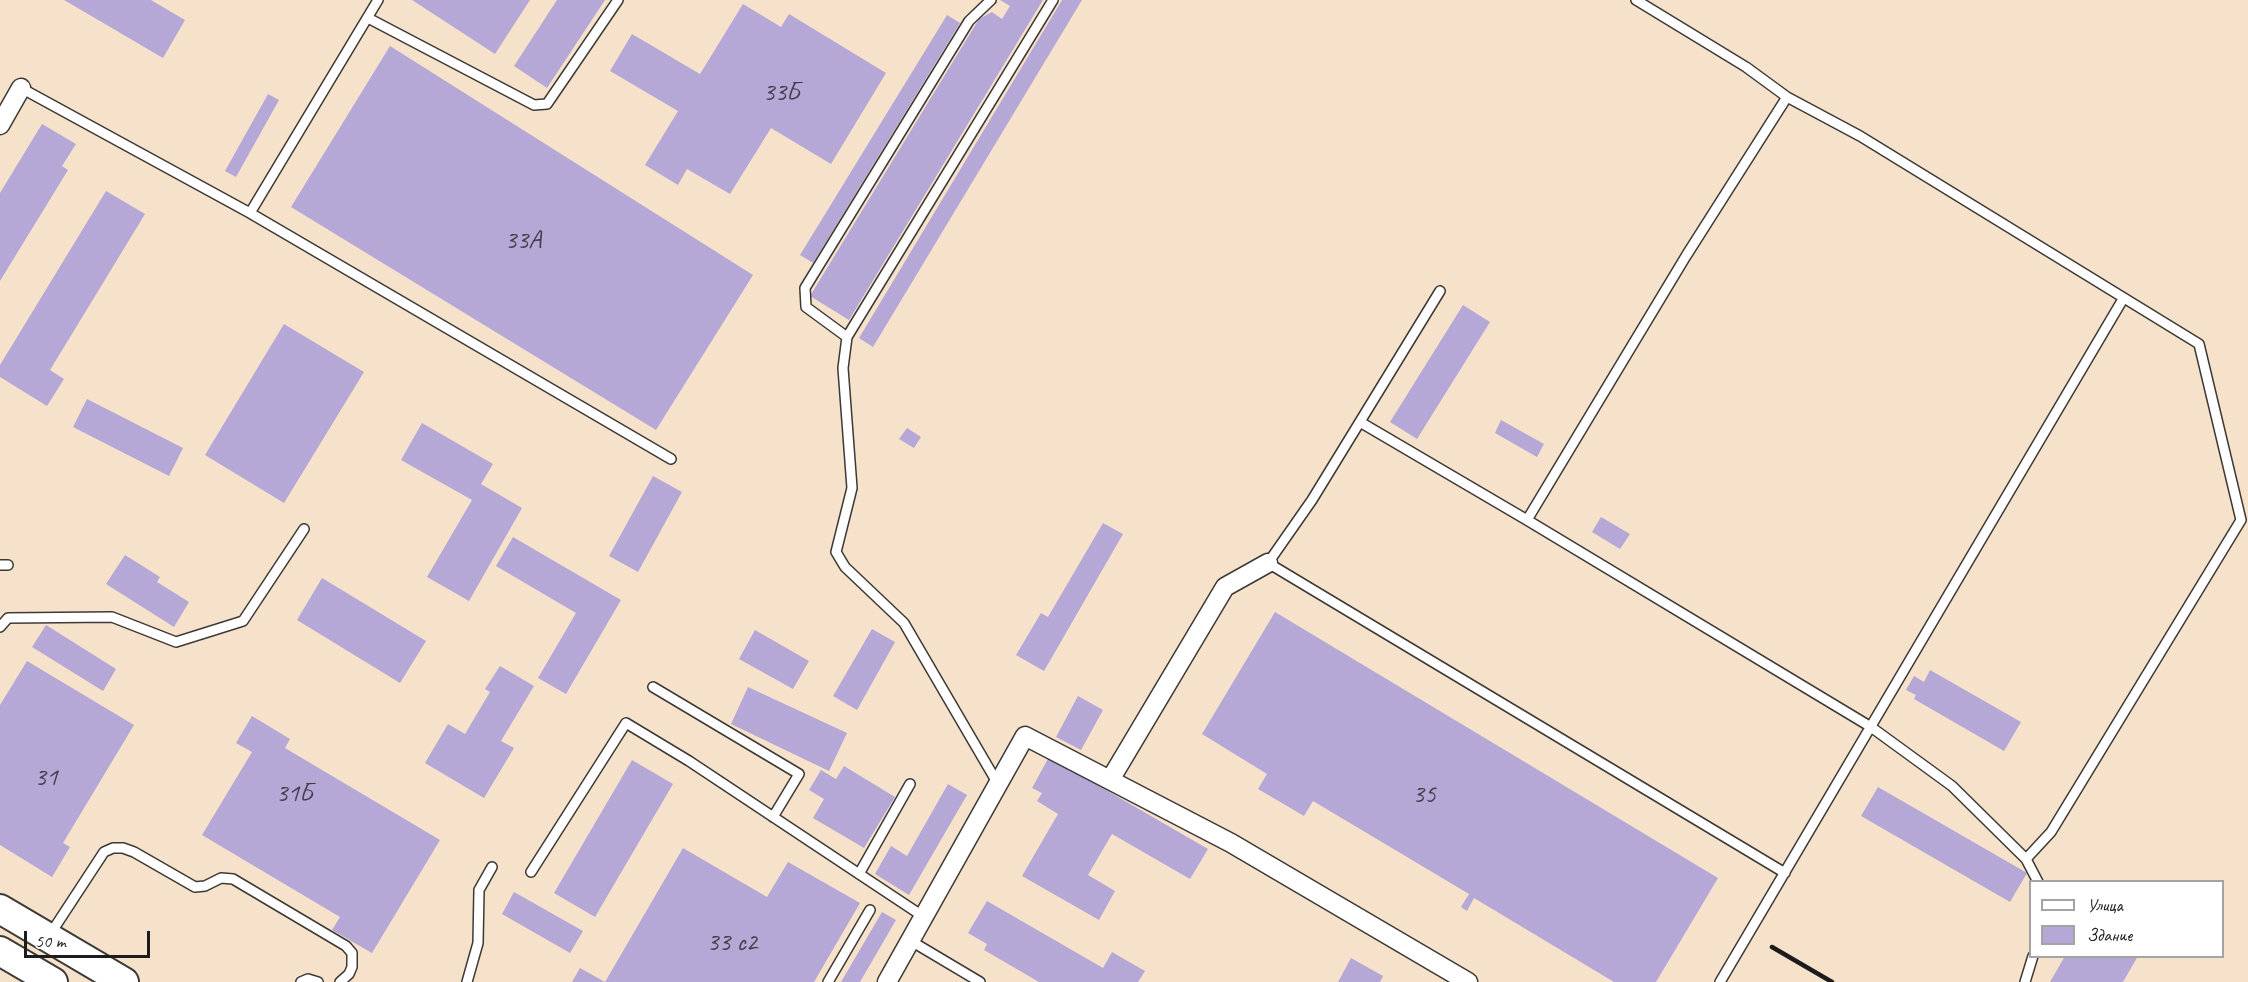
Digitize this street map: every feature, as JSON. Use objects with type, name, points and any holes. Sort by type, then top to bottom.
[{"type":"main road","points":[[0,909],[124,982]]},
{"type":"main road","points":[[0,951],[52,982]]},
{"type":"street","points":[[0,125],[21,88]]},
{"type":"street","points":[[1110,780],[1225,587],[1268,563]]},
{"type":"street","points":[[887,982],[1025,736],[1231,843],[1468,982]]},
{"type":"lane","points":[[250,213],[378,0]]},
{"type":"lane","points":[[368,18],[534,105],[548,104],[618,0]]},
{"type":"lane","points":[[847,337],[806,307],[805,288],[969,21],[991,0]]},
{"type":"lane","points":[[998,784],[904,623],[845,567],[836,552],[852,488],[843,368],[847,337],[1053,0]]},
{"type":"lane","points":[[1636,0],[1746,66],[1787,97],[1860,136],[2199,344],[2241,520],[2050,832],[2026,859]]},
{"type":"lane","points":[[21,88],[250,213],[671,459]]},
{"type":"lane","points":[[1527,520],[1686,256],[1787,97]]},
{"type":"lane","points":[[1440,291],[1312,500],[1268,563],[1785,873]]},
{"type":"lane","points":[[1720,982],[2123,298]]},
{"type":"lane","points":[[1360,422],[1871,727],[1952,786],[2026,859],[2037,880]]},
{"type":"lane","points":[[0,627],[8,618],[112,617],[176,642],[243,621],[304,529]]},
{"type":"lane","points":[[653,687],[799,774],[773,817]]},
{"type":"lane","points":[[531,872],[626,723],[689,761],[924,917]]},
{"type":"lane","points":[[859,874],[910,784]]},
{"type":"lane","points":[[49,937],[104,852],[113,848],[123,848],[195,887],[205,886],[221,878],[233,879],[346,946],[352,952],[352,967],[349,974],[340,982]]},
{"type":"lane","points":[[467,982],[478,943],[479,890],[492,867]]},
{"type":"lane","points":[[828,982],[870,910]]},
{"type":"lane","points":[[911,941],[980,982]]},
{"type":"lane","points":[[2025,982],[2033,958]]},
{"type":"lane","points":[[301,982],[308,979],[318,982]]},
{"type":"building","points":[[64,0],[151,0],[185,20],[163,58]]},
{"type":"building","points":[[412,0],[530,0],[495,54]]},
{"type":"building","points":[[557,0],[605,0],[547,88],[514,66]]},
{"type":"building","points":[[1000,0],[1043,0],[849,320],[810,296],[979,19],[992,12],[1002,19],[1010,6]]},
{"type":"building","points":[[1062,0],[1082,0],[873,347],[859,338]]},
{"type":"building","points":[[743,4],[781,27],[789,14],[886,73],[831,164],[771,128],[730,194],[687,169],[678,185],[645,165],[678,111],[610,71],[632,34],[700,74]]},
{"type":"building","points":[[947,15],[960,23],[813,263],[800,255]]},
{"type":"building","points":[[390,46],[753,275],[656,430],[291,207]]},
{"type":"building","points":[[268,94],[279,100],[236,177],[225,171]]},
{"type":"building","points":[[42,124],[76,144],[62,166],[68,170],[0,281],[0,193]]},
{"type":"building","points":[[106,191],[145,214],[50,370],[64,379],[47,406],[0,377],[0,365]]},
{"type":"building","points":[[1463,305],[1490,322],[1417,439],[1390,422]]},
{"type":"building","points":[[284,324],[364,372],[284,503],[205,455]]},
{"type":"building","points":[[87,399],[183,448],[169,476],[73,427]]},
{"type":"building","points":[[1501,420],[1544,444],[1537,457],[1495,433]]},
{"type":"building","points":[[422,423],[493,464],[481,484],[522,508],[469,601],[427,577],[472,500],[401,460]]},
{"type":"building","points":[[907,428],[921,437],[914,448],[899,439]]},
{"type":"building","points":[[653,476],[682,492],[638,572],[609,556]]},
{"type":"building","points":[[1601,517],[1630,534],[1620,549],[1592,532]]},
{"type":"building","points":[[1103,523],[1123,534],[1044,671],[1016,655],[1041,613],[1048,617]]},
{"type":"building","points":[[513,537],[621,600],[566,694],[538,678],[576,613],[496,566]]},
{"type":"building","points":[[125,555],[160,577],[157,582],[189,602],[174,627],[106,584]]},
{"type":"building","points":[[322,578],[426,641],[400,683],[297,620]]},
{"type":"building","points":[[1275,612],[1718,878],[1656,982],[1614,982],[1474,898],[1467,911],[1461,907],[1469,894],[1313,801],[1304,816],[1258,789],[1267,774],[1202,734]]},
{"type":"building","points":[[46,625],[116,669],[103,691],[32,647]]},
{"type":"building","points":[[872,629],[895,642],[857,710],[833,696]]},
{"type":"building","points":[[755,630],[809,661],[793,689],[739,659]]},
{"type":"building","points":[[27,661],[134,725],[63,843],[70,847],[52,877],[0,845],[0,705]]},
{"type":"building","points":[[500,666],[534,686],[501,741],[514,748],[484,798],[425,763],[448,724],[465,734],[490,692],[485,689]]},
{"type":"building","points":[[1930,670],[2021,722],[2004,751],[1914,699],[1916,695],[1906,690],[1914,676],[1924,682]]},
{"type":"building","points":[[748,687],[847,733],[829,771],[731,724]]},
{"type":"building","points":[[1078,696],[1103,710],[1081,750],[1056,737]]},
{"type":"building","points":[[252,716],[290,739],[285,748],[440,840],[372,953],[332,930],[340,917],[202,835],[252,752],[236,743]]},
{"type":"building","points":[[1049,757],[1208,849],[1190,879],[1112,834],[1088,875],[1115,891],[1099,920],[1022,876],[1058,814],[1037,801],[1042,793],[1032,788]]},
{"type":"building","points":[[632,760],[673,784],[595,917],[554,893]]},
{"type":"building","points":[[844,766],[895,797],[864,848],[813,818],[824,799],[809,790],[821,770],[836,779]]},
{"type":"building","points":[[948,784],[967,795],[909,895],[875,874],[891,846],[907,856]]},
{"type":"building","points":[[1878,787],[2027,873],[2010,902],[1861,816]]},
{"type":"building","points":[[683,848],[767,897],[788,862],[860,903],[814,982],[605,982]]},
{"type":"building","points":[[514,892],[583,931],[570,953],[502,914]]},
{"type":"building","points":[[987,901],[1103,968],[1112,952],[1145,971],[1138,982],[1039,982],[984,950],[987,944],[968,933]]},
{"type":"building","points":[[882,912],[896,920],[860,982],[841,982]]},
{"type":"building","points":[[1351,958],[1383,976],[1380,982],[1338,982]]},
{"type":"building","points":[[2064,958],[2137,958],[2123,982],[2050,982]]},
{"type":"building","points":[[580,968],[605,982],[572,982]]},
{"type":"railway","points":[[1772,947],[1832,982]]}]
